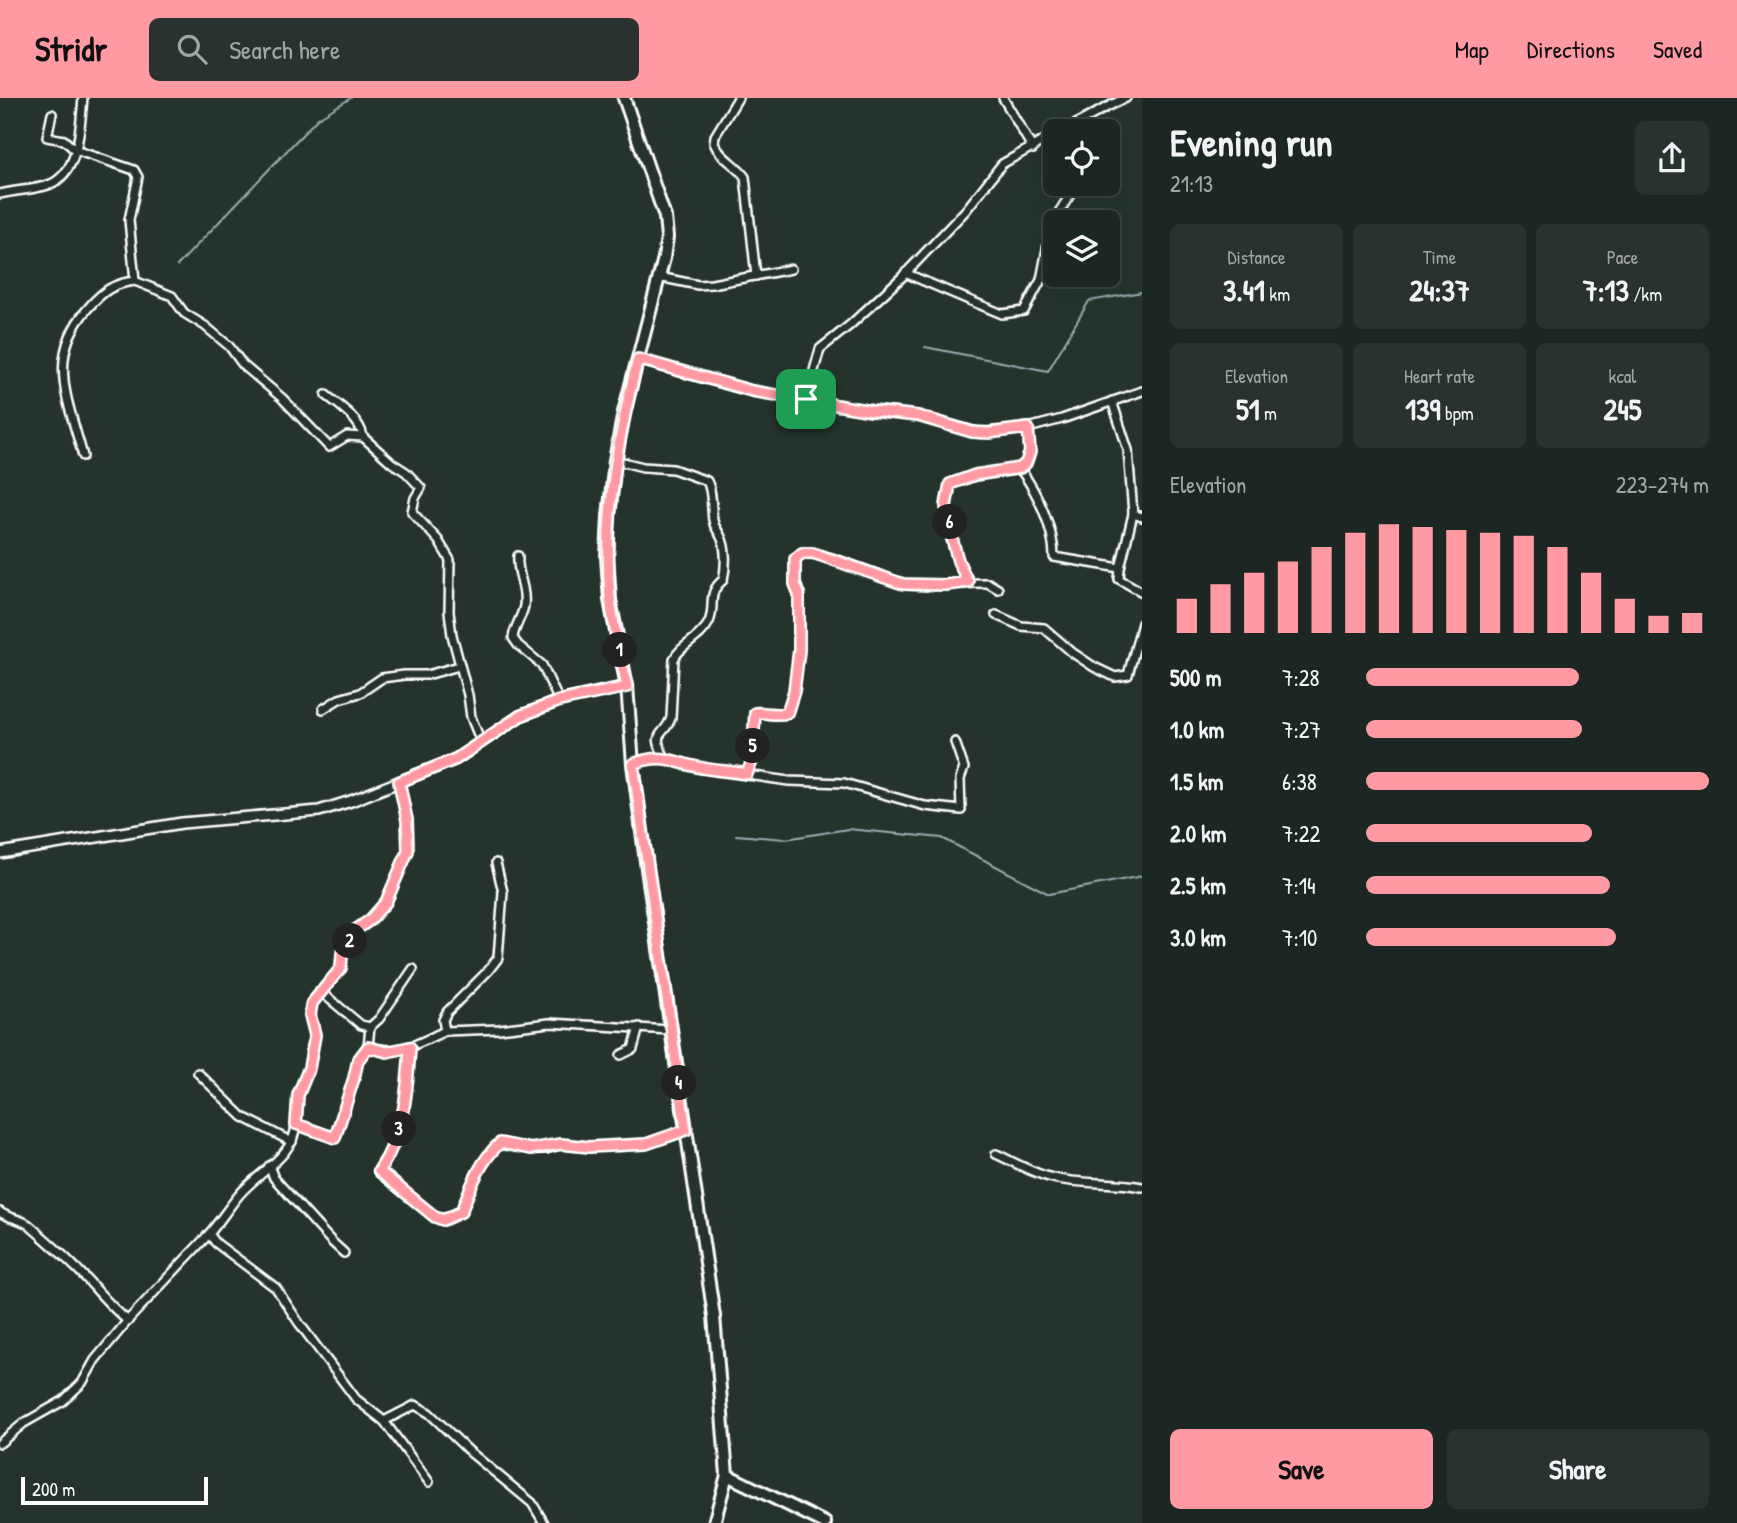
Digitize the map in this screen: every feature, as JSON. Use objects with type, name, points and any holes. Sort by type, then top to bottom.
[{"type":"main road","points":[[624,98],[665,217],[667,237],[615,460],[607,556],[610,600],[627,687],[633,764],[714,1316],[727,1475],[714,1523]]},
{"type":"main road","points":[[727,1475],[825,1523]]},
{"type":"street","points":[[0,194],[52,184],[67,169],[75,150],[83,98]]},
{"type":"street","points":[[738,98],[713,143],[745,177],[756,276]]},
{"type":"street","points":[[1003,98],[1033,149]]},
{"type":"street","points":[[1087,119],[1123,99]]},
{"type":"street","points":[[52,114],[47,137],[64,140],[75,150],[134,170],[138,177],[129,220],[135,281]]},
{"type":"street","points":[[806,399],[820,349],[858,318],[905,273],[966,210],[1002,164],[1043,142]]},
{"type":"street","points":[[905,273],[1002,314],[1024,311],[1041,280],[1052,223],[1069,196]]},
{"type":"street","points":[[659,277],[712,284],[791,269]]},
{"type":"street","points":[[83,456],[65,390],[63,355],[77,321],[94,301],[114,284],[135,281],[172,296],[184,313],[229,346],[243,365],[282,398],[329,447],[347,436],[363,437],[406,472],[421,488],[415,498],[412,512],[438,540],[450,560],[449,612],[471,717],[481,742]]},
{"type":"street","points":[[638,359],[752,391],[918,416],[980,433],[1028,428],[1142,391]]},
{"type":"street","points":[[326,395],[354,420],[362,430],[363,437]]},
{"type":"street","points":[[1112,401],[1128,450],[1133,514],[1119,579],[1142,592]]},
{"type":"street","points":[[968,582],[958,561],[946,506],[950,484],[975,475],[1020,468],[1026,463],[1030,452],[1028,428]]},
{"type":"street","points":[[615,460],[643,467],[673,469],[707,481],[710,486],[715,529],[721,536],[726,562],[723,580],[715,587],[711,599],[710,618],[700,635],[677,653],[674,659],[671,718],[659,733],[658,740],[666,758]]},
{"type":"street","points":[[1020,468],[1031,484],[1046,523],[1054,557],[1120,568]]},
{"type":"street","points":[[1133,514],[1142,517]]},
{"type":"street","points":[[747,774],[752,761],[755,713],[787,713],[794,691],[799,650],[799,594],[795,584],[795,559],[802,553],[813,553],[837,560],[903,584],[988,583],[998,589]]},
{"type":"street","points":[[518,556],[524,606],[513,638],[542,665],[559,701]]},
{"type":"street","points":[[996,615],[1021,626],[1044,628],[1073,653],[1115,677],[1128,675],[1142,623]]},
{"type":"street","points":[[323,709],[339,699],[360,693],[382,678],[427,675],[459,666]]},
{"type":"street","points":[[0,853],[182,823],[319,811],[456,759],[520,716],[559,701],[627,687]]},
{"type":"street","points":[[633,764],[643,760],[666,758],[699,768],[789,781],[844,783],[925,806],[961,810],[960,779],[964,768],[955,742]]},
{"type":"street","points":[[0,1443],[24,1423],[63,1401],[82,1383],[95,1360],[209,1234],[239,1195],[290,1148],[295,1136],[298,1095],[309,1068],[315,1035],[310,1009],[320,991],[341,968],[342,954],[354,931],[370,920],[386,902],[408,851],[407,820],[399,782]]},
{"type":"street","points":[[445,1031],[443,1020],[447,1012],[498,958],[503,892],[496,863]]},
{"type":"street","points":[[296,1124],[335,1138],[358,1060],[368,1047],[370,1027],[379,1019],[413,969]]},
{"type":"street","points":[[320,991],[361,1025],[370,1027]]},
{"type":"street","points":[[368,1047],[387,1052],[410,1047],[445,1031],[549,1023],[671,1030]]},
{"type":"street","points":[[621,1055],[634,1049],[639,1027]]},
{"type":"street","points":[[410,1047],[407,1097],[392,1152],[379,1171],[435,1217],[443,1220],[461,1212],[488,1154],[500,1143],[531,1149],[561,1144],[589,1147],[646,1144],[686,1130]]},
{"type":"street","points":[[198,1073],[243,1116],[292,1142]]},
{"type":"street","points":[[996,1154],[1051,1178],[1142,1187]]},
{"type":"street","points":[[269,1166],[274,1178],[344,1253]]},
{"type":"street","points":[[0,1212],[8,1217],[18,1218],[29,1226],[75,1267],[112,1308],[128,1321]]},
{"type":"street","points":[[209,1234],[216,1243],[276,1289],[356,1399],[384,1421],[429,1482]]},
{"type":"street","points":[[384,1421],[415,1405],[429,1413],[470,1452],[532,1503],[544,1523]]},
{"type":"waterway","points":[[177,266],[318,118],[351,98]]},
{"type":"waterway","points":[[925,347],[1048,371],[1089,301],[1142,292]]},
{"type":"waterway","points":[[736,835],[786,839],[848,829],[942,838],[1049,894],[1142,876]]},
{"type":"route","points":[[638,359],[752,391],[806,399],[918,416],[972,432],[989,433],[1028,428],[1029,458],[1020,468],[975,475],[950,484],[946,506],[958,561],[968,582],[946,585],[903,584],[813,553],[802,553],[795,559],[795,584],[799,594],[799,650],[794,691],[787,713],[755,713],[752,761],[747,774],[699,768],[666,758],[643,760],[633,764],[686,1130],[646,1144],[589,1147],[561,1144],[546,1149],[531,1149],[500,1143],[488,1154],[461,1212],[443,1220],[435,1217],[379,1171],[392,1152],[398,1134],[407,1097],[410,1047],[387,1052],[368,1047],[358,1060],[335,1138],[296,1124],[298,1095],[309,1068],[315,1035],[310,1015],[312,1003],[339,972],[342,954],[354,931],[376,915],[386,902],[408,851],[407,820],[399,782],[456,759],[520,716],[559,701],[627,687],[610,600],[607,556],[615,460],[638,359]]}]
